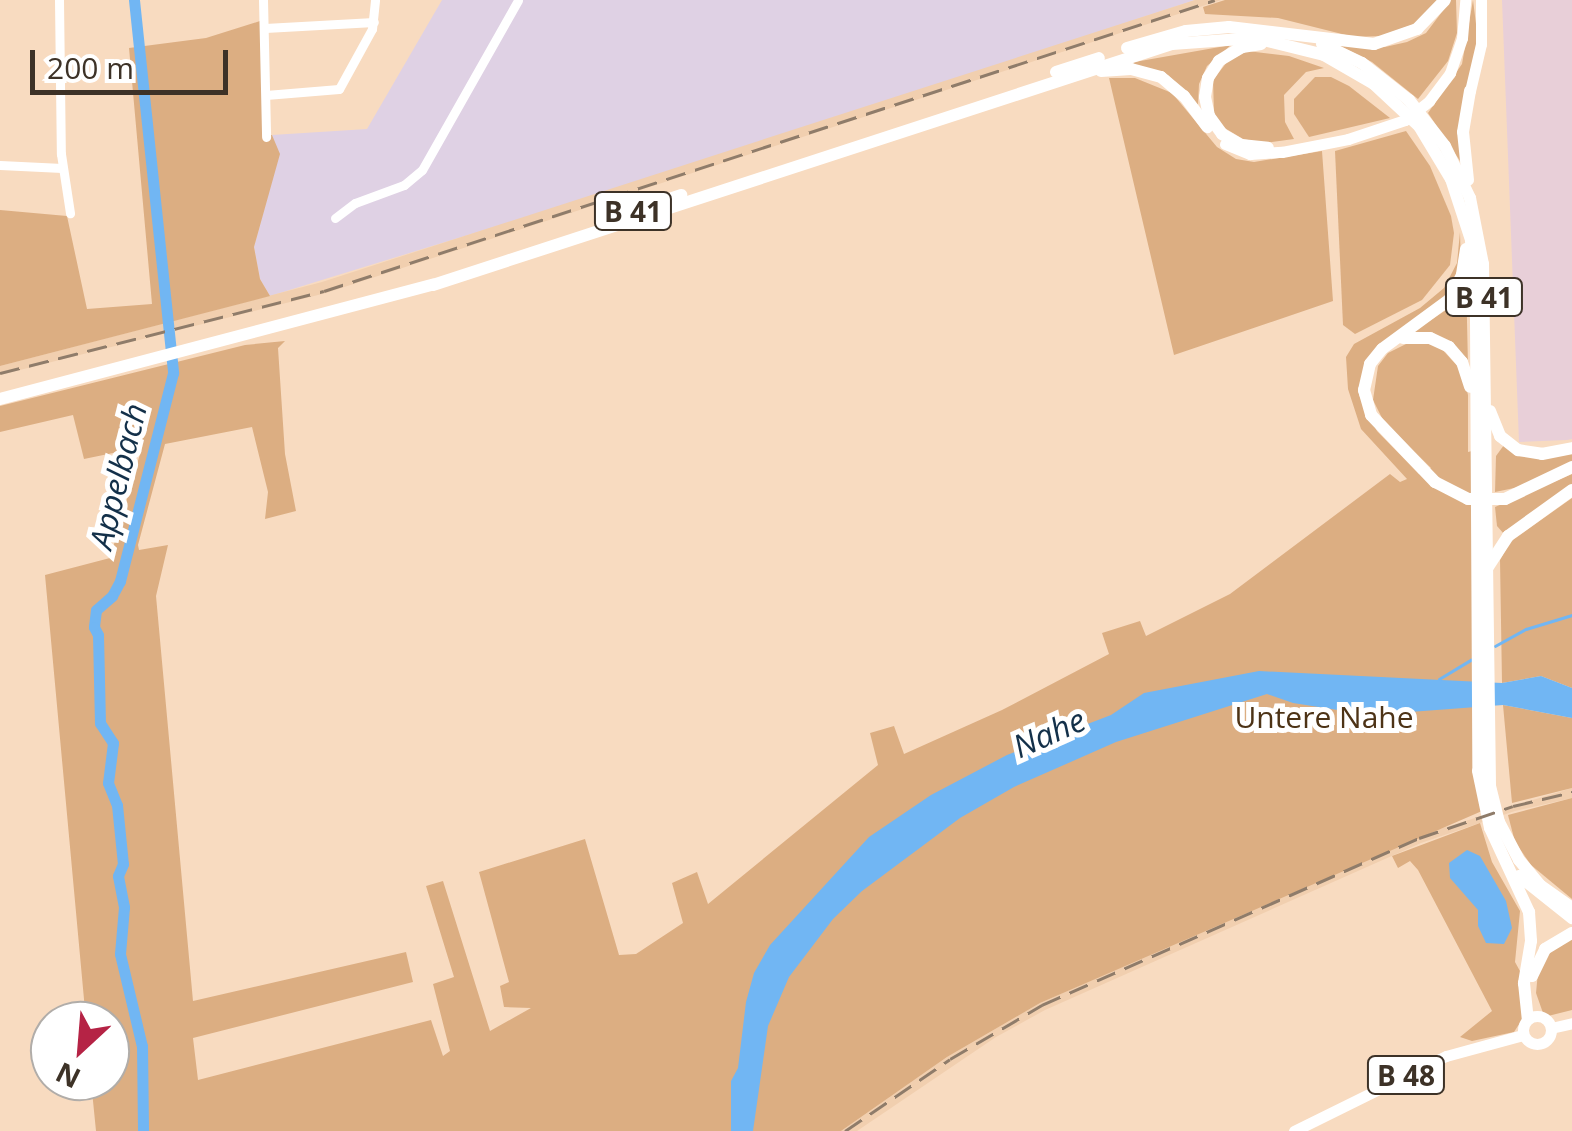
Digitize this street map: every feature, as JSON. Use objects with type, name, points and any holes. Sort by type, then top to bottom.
[{"type":"highway","name":"B 41","points":[[182,348],[448,280],[1186,41],[1227,37],[1384,42],[1424,25],[1445,0]]},
{"type":"highway","name":"B 41","points":[[0,399],[430,278],[1172,34],[1229,27],[1349,56],[1398,90],[1446,146],[1470,198],[1483,264],[1486,398],[1484,574],[1480,603]]},
{"type":"highway","name":"B 41","points":[[1268,148],[1241,145],[1222,134],[1209,116],[1205,91],[1215,66],[1230,52],[1287,38],[1350,68],[1397,103],[1437,151],[1467,222],[1474,267],[1481,715],[1488,799],[1511,866],[1538,895],[1572,918]]},
{"type":"highway","name":"B 41","points":[[1084,72],[1130,69],[1160,77],[1179,90],[1225,144]]},
{"type":"highway","points":[[1470,91],[1463,132],[1470,198]]},
{"type":"highway","points":[[1467,222],[1465,266],[1455,292],[1432,317],[1387,345],[1374,359],[1366,376],[1368,409],[1406,453],[1453,493],[1477,500],[1505,499],[1572,467]]},
{"type":"highway","points":[[1387,345],[1415,336],[1449,347],[1465,368],[1476,413]]},
{"type":"highway","name":"B 41","points":[[0,390],[160,354]]},
{"type":"highway","name":"B 41","points":[[1486,398],[1497,431],[1513,448],[1536,454],[1572,448]]},
{"type":"highway","points":[[1484,574],[1505,539],[1572,490]]},
{"type":"highway","name":"B 41","points":[[1497,830],[1530,875],[1572,908]]},
{"type":"highway","points":[[1511,866],[1530,922],[1524,983],[1534,1018]]},
{"type":"highway","points":[[1534,1018],[1534,968],[1550,944],[1572,934]]},
{"type":"main road","name":"B 41","points":[[1225,144],[1262,154],[1388,127],[1430,101],[1458,57],[1464,0]]},
{"type":"main road","points":[[1470,91],[1480,44],[1481,0]]},
{"type":"main road","name":"B 41","points":[[1268,148],[1369,133]]},
{"type":"main road","points":[[1523,1034],[1534,1018],[1550,1028]]},
{"type":"main road","name":"B 48","points":[[1294,1131],[1446,1056],[1523,1034],[1538,1044],[1548,1039],[1550,1028],[1572,1023]]},
{"type":"street","points":[[59,0],[62,168],[70,214]]},
{"type":"street","points":[[263,0],[266,137]]},
{"type":"street","points":[[266,96],[339,89],[374,22],[375,0]]},
{"type":"street","points":[[334,218],[355,203],[404,185],[422,170],[518,0]]},
{"type":"street","points":[[265,28],[374,22]]},
{"type":"street","points":[[0,166],[62,168]]},
{"type":"shaded area","points":[[442,0],[1195,0],[614,190],[270,296],[260,279],[254,247],[279,154],[272,135],[367,129]]},
{"type":"shaded area","points":[[1195,0],[1221,0],[326,293],[0,375],[0,366],[322,282]]},
{"type":"shaded area","points":[[1502,0],[1572,0],[1572,439],[1567,440],[1519,442]]},
{"type":"shaded area","points":[[1572,788],[1572,798],[1515,811],[1421,843],[1045,1010],[996,1037],[857,1131],[841,1131],[947,1057],[1040,1003],[1417,836]]},
{"type":"green space","points":[[1225,0],[1440,0],[1420,22],[1381,36],[1354,37],[1278,18],[1205,14],[1203,7]]},
{"type":"green space","points":[[1451,0],[1456,0],[1457,33],[1448,61],[1418,99],[1372,62],[1340,46],[1385,47],[1407,42],[1426,33]]},
{"type":"green space","points":[[1473,0],[1478,40],[1462,164],[1428,113],[1462,64]]},
{"type":"green space","points":[[260,21],[264,135],[272,135],[280,154],[254,247],[260,279],[270,296],[0,366],[0,210],[67,216],[87,309],[152,304],[129,48],[206,38]]},
{"type":"green space","points":[[1231,45],[1207,66],[1199,84],[1198,105],[1168,75],[1129,63]]},
{"type":"green space","points":[[1247,51],[1289,56],[1324,68],[1306,72],[1284,95],[1285,122],[1294,139],[1265,143],[1243,139],[1223,127],[1214,113],[1213,80],[1227,62]]},
{"type":"green space","points":[[1315,77],[1331,77],[1349,86],[1390,118],[1309,137],[1294,114],[1294,99]]},
{"type":"green space","points":[[1109,78],[1135,78],[1172,93],[1217,147],[1236,159],[1254,162],[1322,151],[1333,301],[1174,355]]},
{"type":"green space","points":[[1406,131],[1430,166],[1451,216],[1454,233],[1450,265],[1422,300],[1355,334],[1343,325],[1335,151]]},
{"type":"green space","name":"Untere Nahe","points":[[1460,232],[1461,266],[1445,301],[1367,359],[1359,395],[1377,431],[1419,474],[1431,468],[1384,422],[1373,400],[1378,366],[1388,353],[1406,344],[1424,343],[1439,346],[1462,371],[1468,395],[1468,452],[1472,451],[1482,811],[1040,1003],[947,1057],[841,1131],[96,1131],[93,1101],[130,1101],[130,1001],[84,1001],[45,575],[110,558],[142,447],[84,459],[73,415],[0,432],[0,406],[245,345],[285,341],[278,348],[285,454],[296,511],[265,519],[268,492],[252,427],[165,444],[138,545],[139,550],[168,545],[156,596],[193,1001],[406,952],[413,982],[193,1038],[198,1080],[431,1020],[443,1056],[450,1051],[433,984],[454,977],[426,886],[443,881],[490,1031],[531,1008],[504,1007],[500,986],[509,982],[479,872],[585,839],[619,955],[636,954],[683,923],[672,883],[697,872],[708,904],[878,765],[870,733],[894,726],[904,754],[1002,710],[1109,654],[1102,633],[1140,621],[1146,636],[1230,594],[1390,474],[1400,482],[1407,479],[1361,429],[1348,389],[1346,357],[1354,344],[1420,308],[1444,288],[1457,263]]},
{"type":"green space","points":[[1466,277],[1468,366],[1462,355],[1411,333],[1446,310]]},
{"type":"green space","points":[[1504,445],[1572,452],[1572,462],[1519,487],[1495,492],[1496,456]]},
{"type":"green space","points":[[1572,474],[1572,486],[1504,534],[1497,526],[1495,507]]},
{"type":"green space","points":[[1572,498],[1572,688],[1541,676],[1502,683],[1500,560],[1510,542]]},
{"type":"green space","points":[[1503,705],[1572,718],[1572,788],[1512,803]]},
{"type":"green space","points":[[1572,798],[1572,899],[1531,865],[1515,842],[1508,815]]},
{"type":"green space","points":[[1480,823],[1492,862],[1520,911],[1515,962],[1521,973],[1525,1015],[1514,1032],[1472,1041],[1460,1037],[1492,1011],[1418,870],[1410,861],[1398,868],[1392,856]]},
{"type":"green space","points":[[1572,939],[1572,1010],[1548,1016],[1543,1013],[1536,993],[1538,972],[1551,949]]},
{"type":"water","points":[[1259,671],[1502,683],[1541,676],[1572,688],[1572,718],[1503,705],[1370,715],[1293,703],[1267,694],[1116,742],[1014,787],[960,818],[862,891],[833,919],[789,977],[768,1026],[753,1131],[731,1131],[731,1081],[738,1068],[746,1002],[754,973],[770,945],[869,837],[931,795],[1007,755],[1111,715],[1144,693]]},
{"type":"water","points":[[1467,850],[1480,856],[1506,901],[1512,928],[1504,944],[1486,943],[1478,926],[1478,910],[1450,878],[1449,863]]},
{"type":"waterway","name":"Appelbach","points":[[134,0],[173,373],[120,581],[112,596],[96,610],[94,627],[98,635],[100,723],[113,743],[108,783],[117,805],[123,864],[118,876],[124,907],[120,954],[142,1046],[143,1131]]},
{"type":"waterway","points":[[1495,646],[1526,629],[1572,615]]},
{"type":"waterway","points":[[1439,679],[1471,660]]},
{"type":"railway","points":[[0,373],[324,291],[1215,0]]},
{"type":"railway","points":[[845,1131],[950,1059],[1042,1005],[1419,838],[1513,806],[1572,792]]},
{"type":"water label","name":"Nahe","points":[[1049,733]]}]
